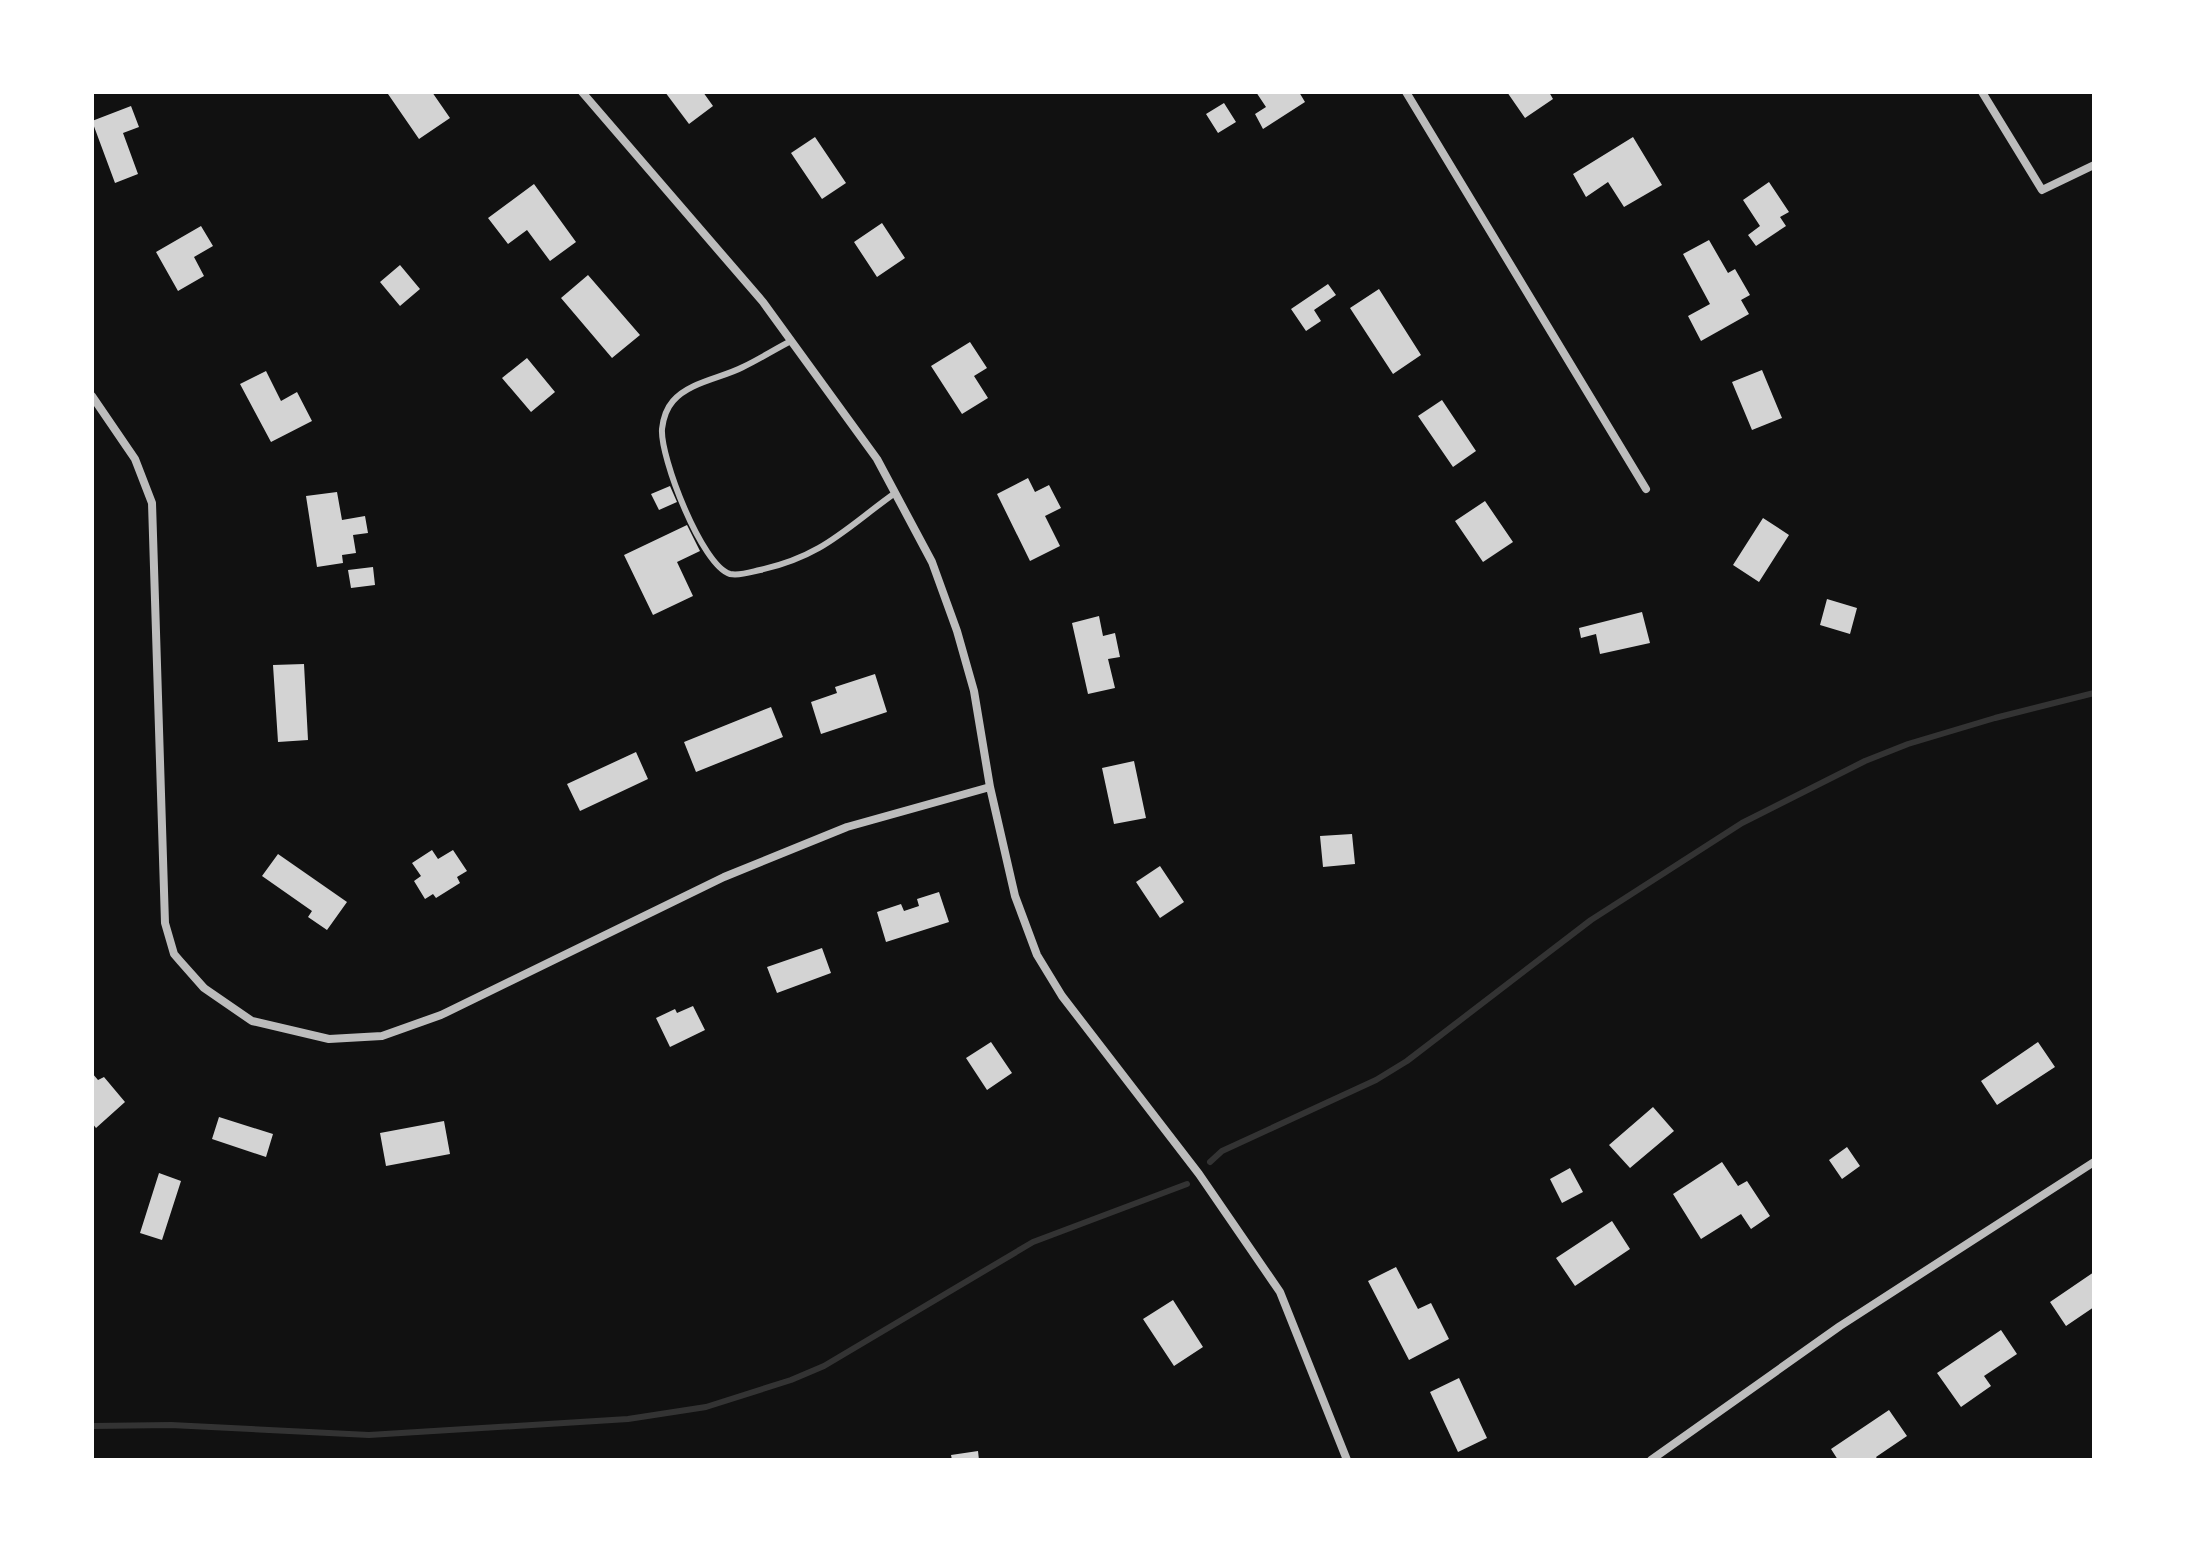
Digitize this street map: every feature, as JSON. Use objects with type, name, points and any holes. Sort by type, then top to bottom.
[{"type":"street","points":[[582,92],[724,256],[877,459],[932,562],[957,631],[974,691],[990,787],[1015,896],[1037,955],[1062,996],[1199,1174],[1280,1292],[1347,1460]]},
{"type":"street","points":[[1406,92],[1646,489]]},
{"type":"street","points":[[1982,92],[2042,190],[2094,165]]},
{"type":"street","points":[[92,396],[135,459],[152,503],[165,923],[174,954],[204,988],[252,1021],[329,1039],[382,1036],[441,1015],[724,877],[847,827],[990,787]]},
{"type":"street","points":[[1651,1460],[1840,1326],[2094,1162]]},
{"type":"lane","points":[[791,341],[743,368],[684,392],[673,401],[666,413],[662,432],[667,458],[691,525],[710,556],[730,574],[780,566],[808,556],[895,493]]},
{"type":"building","points":[[432,92],[450,118],[419,139],[388,94]]},
{"type":"building","points":[[665,92],[703,92],[713,106],[689,124]]},
{"type":"building","points":[[1256,92],[1299,92],[1305,102],[1263,129],[1255,114],[1266,107]]},
{"type":"building","points":[[1507,92],[1549,92],[1553,99],[1525,118]]},
{"type":"building","points":[[1224,103],[1236,122],[1218,133],[1206,114]]},
{"type":"building","points":[[131,106],[139,127],[123,133],[138,174],[115,183],[92,121]]},
{"type":"building","points":[[815,137],[846,183],[822,199],[791,153]]},
{"type":"building","points":[[1633,137],[1662,185],[1624,207],[1608,182],[1586,197],[1573,174]]},
{"type":"building","points":[[1769,182],[1789,212],[1780,217],[1786,226],[1756,246],[1748,235],[1760,226],[1743,200]]},
{"type":"building","points":[[534,184],[576,242],[550,261],[527,230],[508,244],[488,218]]},
{"type":"building","points":[[882,223],[905,258],[877,277],[854,242]]},
{"type":"building","points":[[201,226],[213,246],[194,257],[204,276],[178,291],[156,252]]},
{"type":"building","points":[[1709,240],[1728,273],[1735,269],[1750,295],[1741,300],[1749,314],[1701,341],[1688,316],[1710,304],[1683,254]]},
{"type":"building","points":[[400,265],[420,289],[400,306],[380,282]]},
{"type":"building","points":[[588,275],[640,335],[612,358],[561,298]]},
{"type":"building","points":[[1328,284],[1336,295],[1314,310],[1321,321],[1306,331],[1291,309]]},
{"type":"building","points":[[1379,289],[1421,355],[1393,374],[1350,308]]},
{"type":"building","points":[[970,342],[987,368],[974,376],[988,398],[962,414],[931,366]]},
{"type":"building","points":[[527,358],[555,392],[531,412],[502,378]]},
{"type":"building","points":[[1762,370],[1782,418],[1752,430],[1732,382]]},
{"type":"building","points":[[266,371],[281,401],[297,392],[312,421],[271,442],[240,384]]},
{"type":"building","points":[[1442,400],[1476,451],[1453,467],[1418,416]]},
{"type":"building","points":[[1028,478],[1035,492],[1049,485],[1061,508],[1045,516],[1060,546],[1030,561],[997,494]]},
{"type":"building","points":[[670,486],[677,502],[659,510],[651,494]]},
{"type":"building","points":[[337,492],[342,520],[365,516],[368,533],[353,535],[356,553],[342,555],[343,563],[317,567],[306,496]]},
{"type":"building","points":[[1485,501],[1513,542],[1483,562],[1455,521]]},
{"type":"building","points":[[1763,518],[1789,535],[1759,582],[1733,565]]},
{"type":"building","points":[[687,525],[700,551],[677,562],[693,596],[653,615],[624,555]]},
{"type":"building","points":[[373,567],[375,585],[351,588],[348,570]]},
{"type":"building","points":[[1827,599],[1857,608],[1850,634],[1820,625]]},
{"type":"building","points":[[1642,612],[1650,643],[1600,654],[1596,634],[1581,638],[1579,628]]},
{"type":"building","points":[[1099,616],[1103,636],[1115,633],[1120,657],[1108,659],[1115,688],[1088,694],[1072,623]]},
{"type":"building","points":[[304,664],[308,740],[278,742],[273,665]]},
{"type":"building","points":[[875,674],[887,712],[821,734],[811,702],[837,693],[835,687]]},
{"type":"building","points":[[771,707],[783,737],[696,772],[684,742]]},
{"type":"building","points":[[636,752],[648,779],[580,811],[567,784]]},
{"type":"building","points":[[1134,761],[1146,818],[1114,824],[1102,768]]},
{"type":"building","points":[[1352,834],[1355,864],[1323,867],[1320,836]]},
{"type":"building","points":[[432,850],[438,859],[453,850],[467,871],[457,877],[460,883],[436,898],[433,894],[425,899],[414,881],[421,876],[412,863]]},
{"type":"building","points":[[278,854],[347,902],[327,930],[308,917],[312,911],[262,876]]},
{"type":"building","points":[[1160,866],[1184,902],[1160,918],[1136,882]]},
{"type":"building","points":[[939,892],[949,922],[886,942],[877,912],[901,904],[904,911],[919,906],[917,899]]},
{"type":"building","points":[[822,948],[831,973],[777,993],[767,967]]},
{"type":"building","points":[[693,1006],[705,1030],[670,1047],[656,1018],[675,1009],[677,1013]]},
{"type":"building","points":[[991,1042],[1012,1073],[987,1090],[966,1058]]},
{"type":"building","points":[[2038,1042],[2055,1067],[1997,1105],[1981,1081]]},
{"type":"building","points":[[92,1073],[98,1080],[104,1077],[125,1102],[96,1128],[92,1123]]},
{"type":"building","points":[[1653,1107],[1674,1131],[1630,1168],[1609,1145]]},
{"type":"building","points":[[219,1117],[273,1134],[266,1157],[212,1139]]},
{"type":"building","points":[[444,1121],[450,1154],[386,1166],[380,1133]]},
{"type":"building","points":[[1847,1147],[1860,1166],[1842,1179],[1829,1160]]},
{"type":"building","points":[[1722,1162],[1738,1186],[1747,1181],[1770,1216],[1751,1229],[1741,1214],[1701,1239],[1673,1194]]},
{"type":"building","points":[[1570,1168],[1583,1192],[1562,1203],[1550,1179]]},
{"type":"building","points":[[159,1173],[181,1181],[162,1240],[140,1233]]},
{"type":"building","points":[[1612,1221],[1630,1249],[1575,1286],[1556,1258]]},
{"type":"building","points":[[1396,1267],[1418,1309],[1431,1303],[1449,1339],[1409,1360],[1368,1281]]},
{"type":"building","points":[[2094,1272],[2094,1307],[2066,1326],[2050,1302]]},
{"type":"building","points":[[1173,1300],[1203,1347],[1174,1366],[1143,1319]]},
{"type":"building","points":[[2001,1330],[2017,1354],[1984,1376],[1991,1386],[1961,1407],[1937,1373]]},
{"type":"building","points":[[1459,1378],[1487,1438],[1458,1452],[1430,1392]]},
{"type":"building","points":[[1889,1410],[1907,1436],[1876,1457],[1878,1460],[1838,1460],[1831,1449]]},
{"type":"building","points":[[978,1451],[979,1460],[952,1460],[951,1455]]},
{"type":"waterway","points":[[1210,1162],[1222,1151],[1376,1080],[1407,1061],[1591,920],[1742,823],[1865,761],[1908,744],[2094,693]]},
{"type":"waterway","points":[[92,1426],[171,1425],[369,1435],[628,1419],[706,1407],[824,1366],[1033,1242],[1187,1184]]}]
